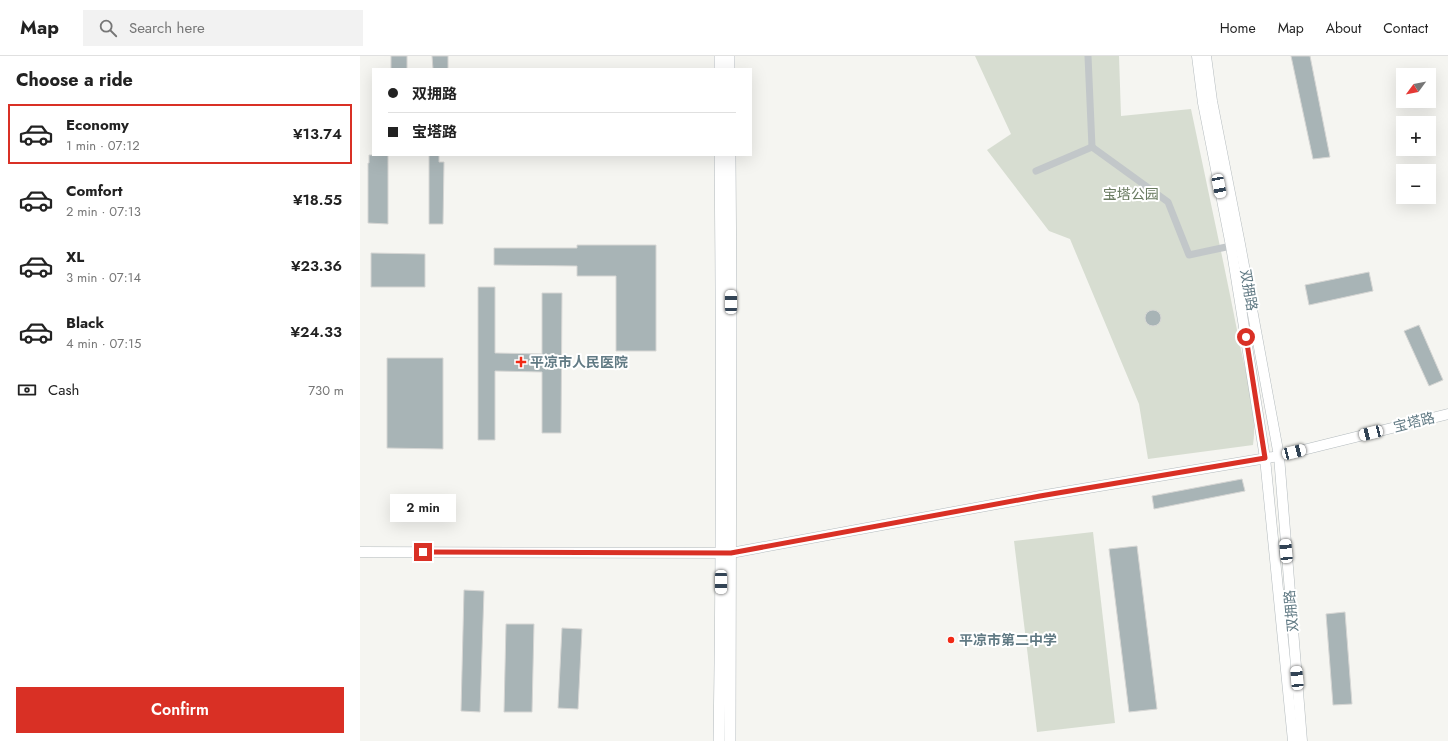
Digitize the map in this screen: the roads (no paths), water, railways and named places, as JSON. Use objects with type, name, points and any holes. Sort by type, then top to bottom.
[{"type":"main road","points":[[720,56],[720,68]]},
{"type":"main road","points":[[729,56],[729,68]]},
{"type":"main road","name":"双拥路","points":[[1196,56],[1203,103],[1231,246],[1265,458],[1293,741]]},
{"type":"main road","name":"双拥路","points":[[1206,56],[1212,101],[1279,456],[1302,741]]},
{"type":"main road","points":[[720,156],[726,366]]},
{"type":"main road","points":[[730,156],[726,366],[726,553],[730,741]]},
{"type":"main road","name":"宝塔路","points":[[360,552],[726,553],[1040,496],[1279,456],[1448,414]]},
{"type":"main road","points":[[719,741],[726,553]]},
{"type":"street","points":[[1088,56],[1092,148]]},
{"type":"street","points":[[1036,171],[1092,148]]},
{"type":"street","points":[[1092,148],[1168,202],[1189,255],[1231,246]]},
{"type":"place","name":"平凉市人民医院","points":[[521,362]]},
{"type":"place","name":"平凉市第二中学","points":[[951,640]]},
{"type":"park label","name":"宝塔公园","points":[[1131,194]]}]
